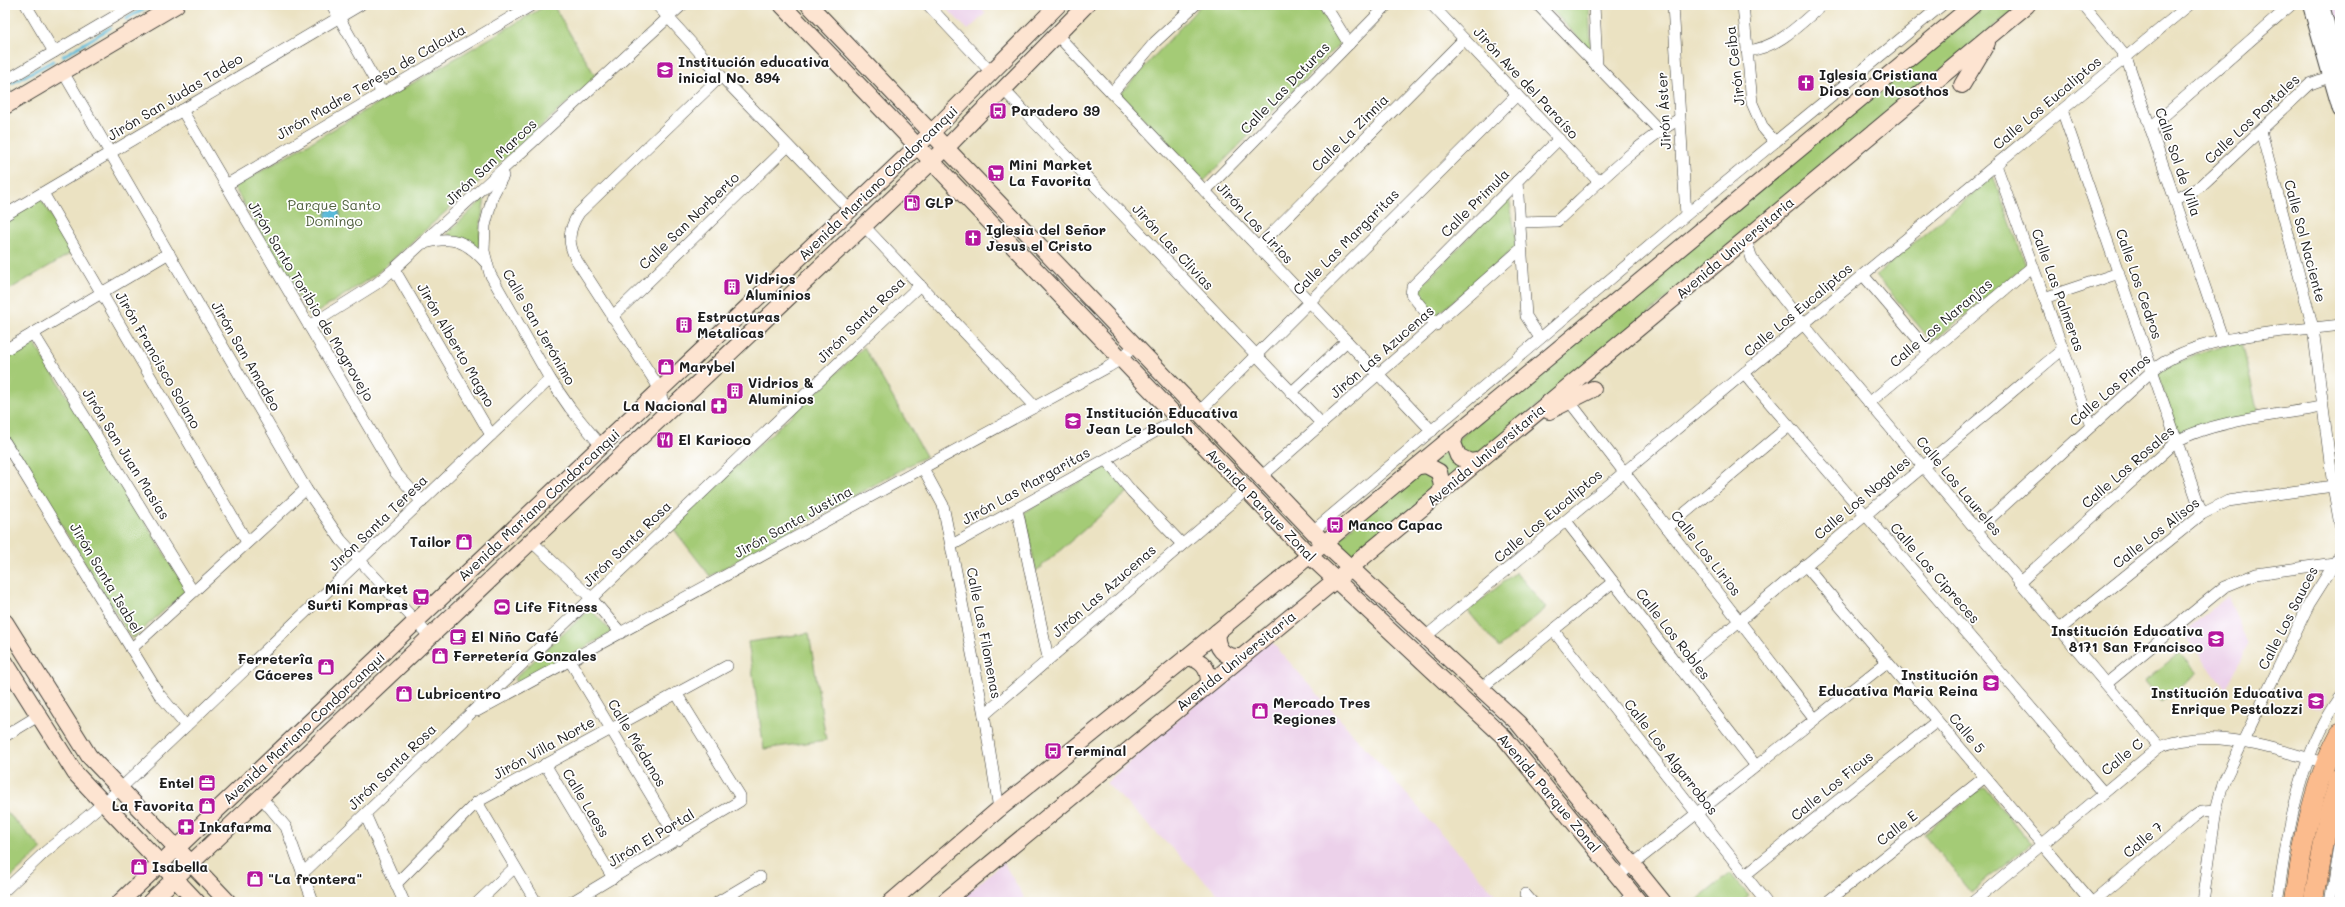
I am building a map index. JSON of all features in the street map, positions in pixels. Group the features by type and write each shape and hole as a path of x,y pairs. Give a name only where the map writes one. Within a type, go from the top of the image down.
{"highway":[{"path":"2294,902 2317,761 2340,733"},
{"path":"2313,902 2327,822 2340,777"}],"main road":[{"path":"7,99 63,72 176,5"},
{"name":"Avenida Parque Zonal","path":"782,5 1310,556 1504,737 1618,876 1632,900"},
{"name":"Avenida Parque Zonal","path":"809,5 930,134 1312,531 1518,723 1663,902"},
{"name":"Avenida Mariano Condorcanqui","path":"120,902 917,147 1058,5"},
{"name":"Avenida Mariano Condorcanqui","path":"150,902 945,149 1086,5"},
{"path":"891,902 999,809 1325,544 1973,5"},
{"name":"Avenida Universitaria","path":"944,902 1209,682 1350,568 2027,5"},
{"path":"1962,85 1992,33"},
{"path":"899,128 912,115"},
{"path":"862,198 876,214"},
{"path":"1524,423 1593,389"},
{"path":"1455,436 1454,450 1458,456 1464,460 1477,461"},
{"path":"1419,466 1433,467 1439,472 1442,486 1440,493"},
{"path":"5,622 84,749 228,902"},
{"path":"1218,632 1216,639 1222,651 1233,657 1240,657"},
{"path":"1187,657 1199,661 1204,665 1209,676 1209,682"},
{"path":"5,662 75,773 197,902"}],"street":[{"path":"26,5 54,52"},
{"path":"5,81 134,5"},
{"path":"332,5 382,93"},
{"name":"Jirón San Judas Tadeo","path":"5,215 360,5"},
{"name":"Jirón Madre Teresa de Calcuta","path":"226,185 532,5"},
{"path":"657,5 668,19 721,76 850,210"},
{"name":"Jirón San Marcos","path":"309,326 376,284 394,269 507,168 682,5"},
{"path":"1112,93 1155,42 1195,5"},
{"path":"1325,5 1348,44"},
{"name":"Calle Las Daturas","path":"1205,191 1387,5"},
{"name":"Jirón Ave del Paraíso","path":"1432,5 1599,182"},
{"path":"1538,5 1660,131"},
{"path":"1594,5 1598,67"},
{"name":"Jirón Áster","path":"1673,5 1686,216"},
{"name":"Jirón Ceiba","path":"1743,5 1752,103 1763,128 1775,142"},
{"path":"1747,51 1767,48 1779,41 1822,5"},
{"path":"1312,531 1686,216 1942,5"},
{"name":"Calle Sol de Villa","path":"2083,5 2126,58 2223,340"},
{"name":"Calle Los Eucaliptos","path":"1425,637 2189,5"},
{"path":"2150,128 2291,5"},
{"path":"2310,5 2337,73"},
{"path":"2322,5 2337,73 2340,110"},
{"path":"934,7 991,72"},
{"name":"Jirón Los Lirios","path":"1057,35 1432,431"},
{"name":"Calle La Zinnia","path":"1258,247 1464,39"},
{"name":"Jirón San Amadeo","path":"63,72 306,489 330,527 430,637"},
{"name":"Calle Los Portales","path":"2175,200 2201,186 2310,84 2337,73"},
{"path":"667,412 656,383 612,317 570,248 569,236 572,224 579,213 721,76"},
{"name":"Jirón Las Clivias","path":"1003,89 1322,424"},
{"name":"Calle Las Margaritas","path":"1198,412 1517,95"},
{"name":"Jirón Santo Toribio de Mogrovejo","path":"182,110 395,472 422,502"},
{"name":"Calle Los Cedros","path":"2062,110 2202,514"},
{"path":"1519,222 1558,221 1599,182 1660,131 1679,119"},
{"name":"Calle Sol Naciente","path":"2261,131 2313,328 2322,407 2340,525"},
{"name":"Calle Primula","path":"1436,325 1411,294 1412,287 1559,139"},
{"name":"Calle San Norberto","path":"612,317 788,146"},
{"name":"Calle Las Palmeras","path":"1996,165 2091,426"},
{"name":"Calle San Jerónimo","path":"507,168 494,195 487,217 484,239 486,263 496,288 550,379 570,408 601,446"},
{"path":"1517,181 1526,316 1540,338"},
{"name":"Jirón Francisco Solano","path":"43,193 247,542"},
{"path":"864,226 1035,407"},
{"path":"423,244 442,238 454,240 468,246 486,263"},
{"name":"Calle Los Laureles","path":"1746,239 1752,259 1803,324 2159,747"},
{"name":"Jirón Las Azucenas","path":"1261,477 1521,249"},
{"path":"5,350 169,252"},
{"name":"Calle Los Naranjas","path":"1869,403 2033,266"},
{"name":"Jirón Alberto Magno","path":"394,269 491,435"},
{"path":"2044,298 2119,273"},
{"path":"1863,275 1929,352"},
{"name":"Jirón Santa Rosa","path":"302,874 920,285"},
{"name":"Calle Los Pinos","path":"1977,530 2152,371 2187,351 2223,340 2340,325"},
{"name":"Jirón San Juan Masías","path":"33,333 193,592"},
{"path":"1291,393 1347,341"},
{"name":"Jirón Santa Justina","path":"463,720 1035,407 1121,359 1134,346"},
{"name":"Calle Los Nogales","path":"1681,670 2063,349"},
{"name":"Calle Los Cipreces","path":"1744,373 2103,792"},
{"name":"Jirón Santa Teresa","path":"5,890 102,803 120,789 550,379"},
{"name":"Calle Los Lirios","path":"1573,406 1816,719"},
{"name":"Calle Los Rosales","path":"2020,582 2177,442 2186,436 2226,424 2322,407"},
{"name":"Jirón Las Margaritas","path":"952,544 1178,419"},
{"path":"1667,528 1789,426"},
{"name":"Jirón Santa Isabel","path":"5,442 159,694 186,726"},
{"path":"1106,460 1132,492 1182,544"},
{"name":"Calle Las Filomenas","path":"923,468 943,505 952,544 984,715 999,809"},
{"name":"Calle Los Alisos","path":"2060,629 2202,514 2228,501 2333,486"},
{"path":"132,649 306,489"},
{"name":"Jirón Las Azucenas","path":"984,715 1048,658 1246,490"},
{"path":"1017,509 1048,658"},
{"name":"Calle Los Robles","path":"1566,521 1756,766"},
{"path":"531,541 591,598 621,633"},
{"path":"2106,684 2224,587 2256,574 2337,559"},
{"name":"Calle Los Sauces","path":"2203,902 2216,810 2223,783 2309,604 2337,559"},
{"name":"Calle 5","path":"1805,565 2092,902"},
{"path":"1480,689 1613,582"},
{"name":"Calle Los Algarrobos","path":"1553,630 1766,902"},
{"name":"Calle Médanos","path":"570,661 678,840"},
{"path":"1618,876 1887,662"},
{"name":"Jirón Villa Norte","path":"396,884 477,802 727,666"},
{"name":"Jirón El Portal","path":"572,902 678,840 740,801 740,796 676,693"},
{"path":"2277,902 2292,813 2317,761 2340,698"},
{"path":"5,736 38,716"},
{"name":"Calle Los Ficus","path":"1745,875 1937,721"},
{"name":"Calle C","path":"1973,902 2103,792 2159,747 2196,738 2217,738 2317,761"},
{"name":"Calle Laess","path":"545,764 613,878"},
{"name":"Calle E","path":"1827,902 1985,777"},
{"path":"262,797 286,827 313,902"},
{"path":"477,802 536,902"},
{"name":"Calle 7","path":"2092,902 2195,816 2202,812 2216,810"},
{"path":"365,814 404,902"},
{"path":"2330,902 2340,839"},
{"path":"478,902 515,867"},
{"path":"718,902 760,877"}],"shaded area":[{"path":"951,5 978,5 986,13 968,30 947,9"},
{"path":"2331,5 2340,5 2340,38"},
{"name":"Institución Educativa 8171 San Francisco","path":"2228,596 2248,645 2226,689 2182,633"},
{"name":"Mercado Tres Regiones","path":"1269,639 1502,902 1226,902 1106,783"},
{"name":"Institución Educativa Enrique Pestalozzi","path":"2309,691 2327,697 2322,710 2304,705"},
{"path":"1003,862 1027,902 958,902"}],"green space":[{"name":"Parque Santo Domingo","path":"547,5 553,5 596,77 375,275 310,317 234,187"},
{"path":"1201,5 1318,5 1341,42 1204,181 1120,94"},
{"path":"1547,5 1589,5 1591,51"},
{"path":"1980,5 2020,5 1351,561 1333,543"},
{"path":"1993,176 2026,265 1932,342 1876,275"},
{"path":"40,197 73,252 5,292 5,217"},
{"path":"485,197 480,229 480,252 470,243 447,234"},
{"path":"1509,197 1517,246 1436,316 1416,291"},
{"path":"31,338 187,590 132,639 5,434 5,353"},
{"path":"2242,342 2258,414 2178,435 2157,374 2198,354 2219,347"},
{"path":"864,347 926,456 710,576 672,527"},
{"path":"1107,467 1128,492 1036,571 1024,512"},
{"path":"1516,572 1546,608 1499,648 1468,611"},
{"path":"590,609 612,632 519,685 514,679"},
{"path":"809,633 826,740 764,749 748,642"},
{"path":"2179,653 2197,673 2162,702 2145,681"},
{"path":"1984,786 2031,844 1971,892 1924,834"},
{"path":"5,810 42,849 5,883"},
{"path":"1730,873 1749,896 1742,902 1695,902"}],"water":[{"path":"330,208 336,208 340,212 340,218 336,222 330,222 326,218 326,212"}],"waterway":[{"path":"126,19 151,5"},
{"path":"63,56 110,28"},
{"path":"12,83 53,61"}],"place":[{"name":"Institución educativa inicial No. 894","path":"665,70"},
{"name":"Iglesia Cristiana Dios con Nosothos","path":"1806,83"},
{"name":"Paradero 39","path":"998,111"},
{"name":"Mini Market La Favorita","path":"996,173"},
{"name":"GLP","path":"912,203"},
{"name":"Iglesia del Señor Jesus el Cristo","path":"973,238"},
{"name":"Vidrios Aluminios","path":"732,287"},
{"name":"Estructuras Metalicas","path":"684,325"},
{"name":"Marybel","path":"666,367"},
{"name":"Vidrios & Aluminios","path":"735,391"},
{"name":"La Nacional","path":"719,406"},
{"name":"Institución Educativa Jean Le Boulch","path":"1073,421"},
{"name":"El Karioco","path":"665,440"},
{"name":"Manco Capac","path":"1335,525"},
{"name":"Tailor","path":"464,542"},
{"name":"Mini Market Surti Kompras","path":"421,597"},
{"name":"Life Fitness","path":"502,607"},
{"name":"El Niño Café","path":"458,637"},
{"name":"Institución Educativa 8171 San Francisco","path":"2216,639"},
{"name":"Ferretería Gonzales","path":"440,656"},
{"name":"Ferreterîa Cáceres","path":"326,667"},
{"name":"Institución Educativa Maria Reina","path":"1991,683"},
{"name":"Lubricentro","path":"404,694"},
{"name":"Institución Educativa Enrique Pestalozzi","path":"2316,701"},
{"name":"Mercado Tres Regiones","path":"1260,711"},
{"name":"Terminal","path":"1053,751"},
{"name":"Entel","path":"207,783"},
{"name":"La Favorita","path":"207,806"},
{"name":"Inkafarma","path":"186,827"},
{"name":"Isabella","path":"139,867"},
{"name":"\"La frontera\"","path":"255,879"}]}
